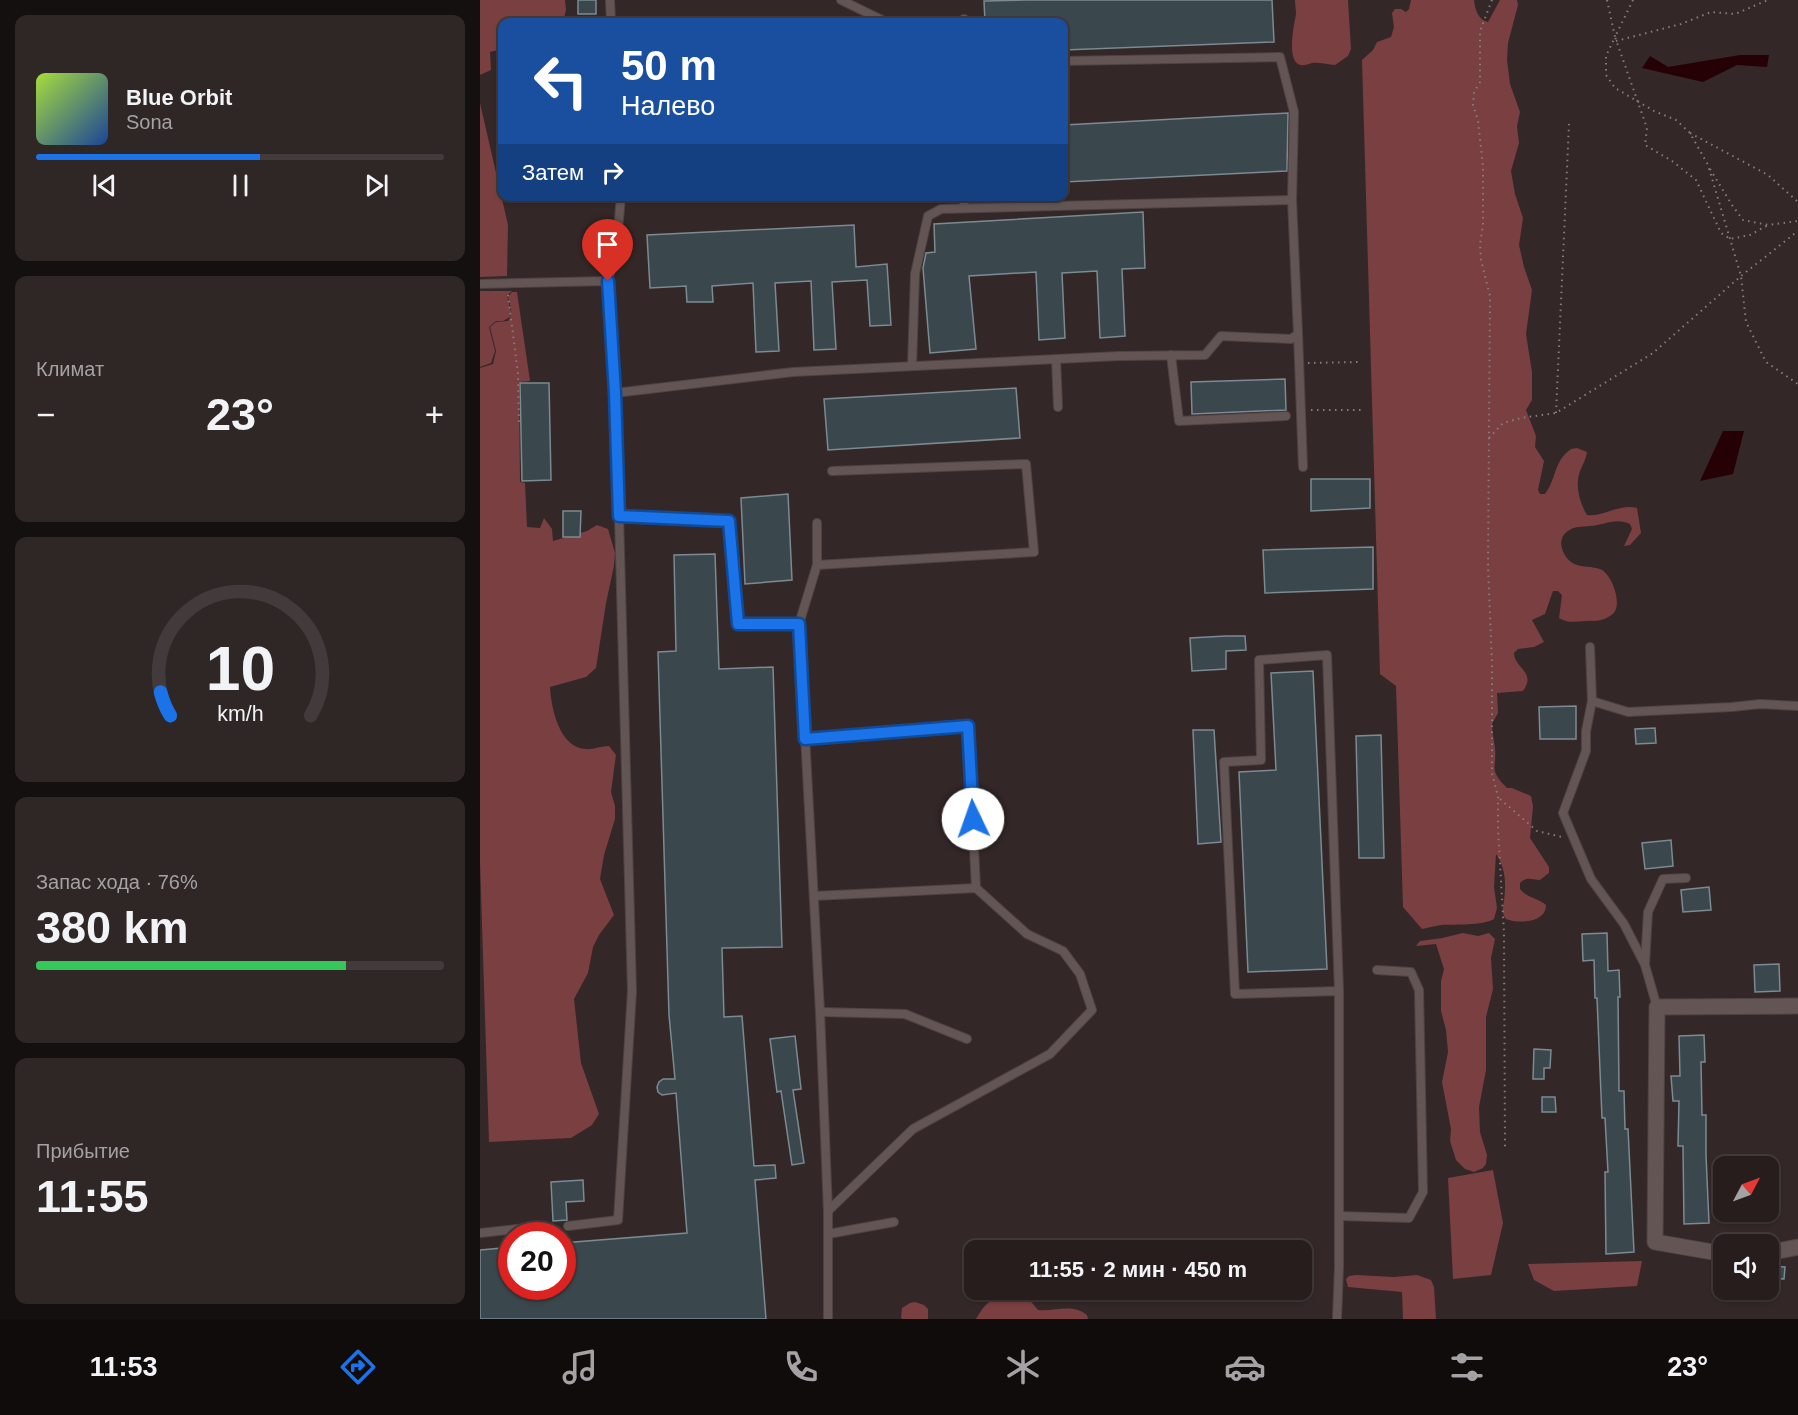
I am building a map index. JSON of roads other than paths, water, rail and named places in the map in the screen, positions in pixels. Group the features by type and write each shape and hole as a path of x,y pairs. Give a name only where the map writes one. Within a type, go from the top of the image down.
{"street":[{"path":"1713,1252 1655,1242 1657,1007 1798,1006"},
{"path":"1779,1250 1798,1247"}],"lane":[{"path":"610,0 611,18"},
{"path":"841,0 878,18"},
{"path":"1068,61 1280,57 1294,112 1292,200 1303,467"},
{"path":"912,366 915,274 928,216 941,209 1292,200"},
{"path":"576,1225 618,1220 632,992 615,393 608,281 617,242 621,201"},
{"path":"964,201 964,208"},
{"path":"480,284 608,281"},
{"path":"615,393 793,372 1056,359 1205,355 1221,336 1291,339 1298,334"},
{"path":"1171,355 1179,422 1286,416"},
{"path":"1056,359 1058,407"},
{"path":"817,565 1034,552 1026,464 832,471"},
{"path":"619,516 729,521 738,624 799,624"},
{"path":"817,523 817,565 799,624 820,1012 828,1211 828,1319"},
{"path":"1590,647 1592,701 1586,731 1586,751 1563,813 1590,879 1624,924 1645,965 1657,1007"},
{"path":"1337,1319 1339,991 1327,655 1258,660 1261,760 1224,762 1235,994 1339,991"},
{"path":"1592,701 1629,712 1760,704 1798,706"},
{"path":"805,739 968,726 976,888"},
{"path":"1645,965 1648,912 1663,879 1686,878"},
{"path":"814,896 976,888 1027,934 1063,951 1080,974 1092,1010 1050,1054 913,1129 828,1211"},
{"path":"1339,1216 1409,1218 1423,1192 1419,990 1411,972 1377,970"},
{"path":"820,1012 905,1014 968,1039"},
{"path":"828,1234 894,1222"},
{"path":"480,1233 498,1231"}]}
